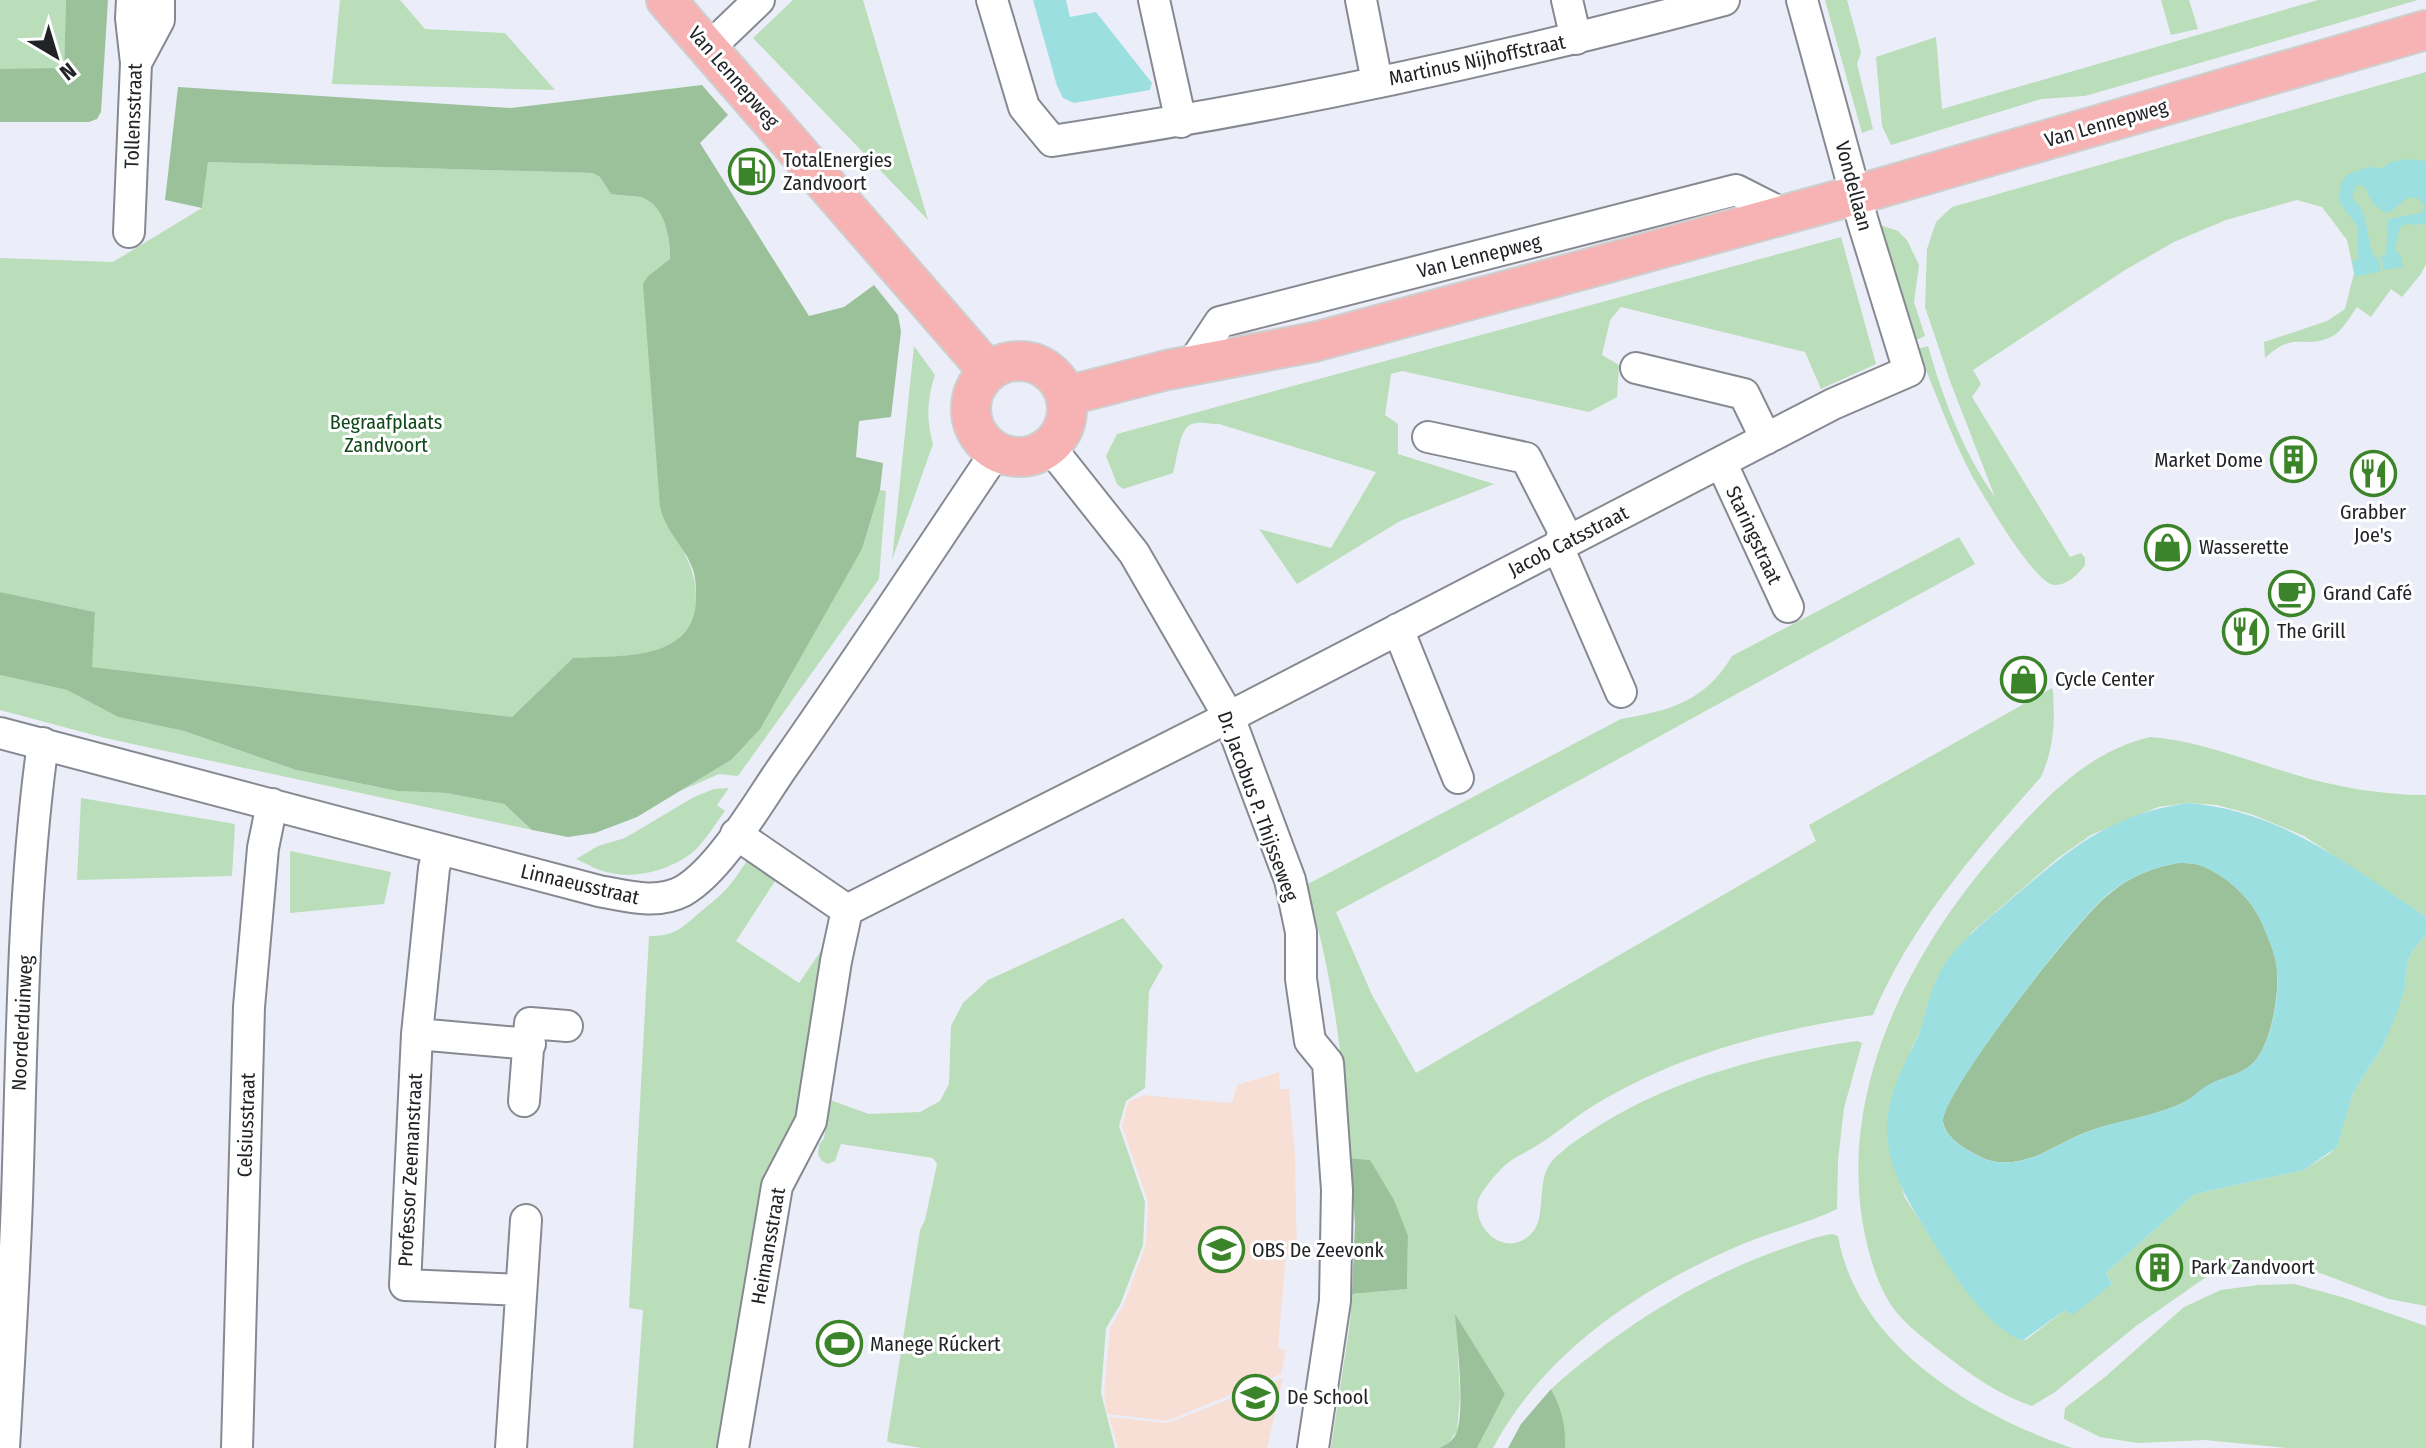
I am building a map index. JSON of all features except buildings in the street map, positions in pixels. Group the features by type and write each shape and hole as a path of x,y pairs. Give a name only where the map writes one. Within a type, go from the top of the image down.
{"main road":[{"name":"Van Lennepweg","path":"666,0 989,372"},
{"name":"Van Lennepweg","path":"1066,396 1191,366 1314,342 1785,215 2426,30"},
{"path":"1010,362 1031,363 1051,373 1066,396 1068,412 1064,428 1050,447 1023,458 996,452 980,438 972,419 975,392 989,372 1010,362"}],"street":[{"name":"Tollensstraat","path":"129,232 136,63 132,0"},
{"path":"136,63 159,20 159,0"},
{"path":"709,48 759,0"},
{"name":"Martinus Nijhoffstraat","path":"992,0 1024,107 1052,141 1181,122 1377,82 1576,39 1724,0"},
{"path":"1154,0 1181,122"},
{"name":"Martinus Nijhoffstraat","path":"1361,0 1377,82"},
{"name":"Martinus Nijhoffstraat","path":"1567,0 1576,39"},
{"name":"Vondellaan","path":"1802,0 1909,371"},
{"path":"1636,368 1744,394 1766,439"},
{"name":"Jacob Catsstraat","path":"1229,717 1833,404 1909,371"},
{"path":"1428,437 1526,458 1564,532 1558,547 1621,692"},
{"name":"Dr. Jacobus P. Thijsseweg","path":"1050,447 1134,553 1229,717 1290,880 1301,932 1301,979 1310,1041 1328,1063 1337,1190 1335,1301 1313,1448"},
{"name":"Linnaeusstraat","path":"0,733 599,891 651,900 681,892 707,872 736,834 893,608 996,452"},
{"name":"Staringstraat","path":"1721,462 1788,607"},
{"path":"1398,629 1458,778"},
{"path":"736,834 847,910 1229,717"},
{"name":"Noorderduinweg","path":"4,1448 25,962 35,795 43,743"},
{"name":"Celsiusstraat","path":"237,1448 249,1007 263,848 272,804"},
{"name":"Professor Zeemanstraat","path":"439,849 434,868 417,1034 405,1285 521,1290"},
{"name":"Heimansstraat","path":"733,1448 777,1186 811,1121 847,910"},
{"path":"524,1101 530,1023 567,1026"},
{"path":"417,1034 530,1044"},
{"path":"511,1448 526,1220"}],"shaded area":[{"name":"OBS De Zeevonk","path":"1279,1072 1280,1089 1289,1089 1295,1153 1297,1257 1286,1256 1278,1348 1286,1350 1281,1374 1167,1421 1107,1414 1104,1393 1110,1328 1123,1306 1146,1244 1148,1202 1122,1126 1128,1102 1143,1095 1232,1103 1237,1085"},
{"name":"De School","path":"1283,1378 1267,1448 1118,1448 1109,1417 1168,1423"}],"green space":[{"path":"0,0 66,0 64,69 0,69"},
{"path":"66,0 108,0 101,112 97,119 89,122 0,122 0,69 64,68"},
{"path":"340,0 400,0 425,29 505,33 555,90 332,84"},
{"path":"793,0 863,0 928,220 753,38"},
{"path":"1825,0 1847,0 1861,52 1857,64 1873,129 1862,133"},
{"path":"2161,0 2189,0 2198,29 2171,35"},
{"path":"2318,0 2418,0 2085,96 2041,99 1891,145 1882,126 1876,57 1936,37 1942,109"},
{"path":"2426,72 2426,264 2402,297 2391,289 2371,317 2357,307 2335,335 2313,342 2291,342 2265,358 2264,342 2327,321 2345,309 2354,273 2347,240 2322,207 2297,200 2226,220 2174,242 2125,270 1973,370 1981,384 1972,397 2070,557 2081,553 2085,558 2085,565 2068,581 2055,585 2046,581 2010,537 1971,474 1917,349 1928,346 1955,424 1973,462 1995,497 1925,307 1927,249 1936,222 1952,207"},
{"path":"702,85 728,115 700,143 809,316 844,307 874,285 898,315 901,331 891,417 859,421 856,457 883,463 880,490 862,549 760,729 731,760 637,817 595,833 568,837 532,830 504,804 447,793 397,791 296,770 184,731 118,717 67,690 0,675 0,592 95,612 92,667 512,717 573,658 651,651 669,645 683,634 693,619 696,582 688,559 660,507 643,284 648,276 670,259 670,251 665,224 651,202 639,197 611,194 600,177 592,173 208,162 202,208 165,200 178,87 511,108"},
{"name":"Begraafplaats Zandvoort","path":"208,162 592,173 600,177 612,194 643,198 657,208 668,233 670,259 648,276 685,555 696,590 692,622 682,636 668,646 650,652 573,658 512,717 91,667 95,612 0,592 0,258 113,262 202,208"},
{"path":"1877,224 1898,231 1907,240 1919,265 1914,302 1925,336 1914,341"},
{"path":"1841,237 1876,364 1821,389 1805,352 1621,307 1610,320 1602,355 1619,365 1617,397 1589,412 1402,371 1391,374 1385,415 1398,424 1398,454 1494,484 1400,521 1297,584 1259,529 1331,548 1376,472 1219,424 1206,423 1192,424 1184,432 1173,473 1123,489 1117,484 1106,456 1117,434"},
{"path":"914,346 935,375 928,409 933,444 892,560"},
{"path":"880,490 886,491 879,579 738,776 719,774 680,791 731,760 862,549"},
{"path":"1959,537 1975,564 1336,912 1372,995 1416,1073 1816,841 1809,825 2052,688 2053,691 2053,735 2041,777 1947,889 1906,950 1873,1015 1762,1037 1655,1073 1588,1109 1507,1163 1482,1192 1477,1210 1483,1227 1496,1239 1503,1243 1521,1241 1531,1235 1537,1226 1543,1182 1552,1161 1600,1125 1661,1093 1724,1070 1790,1053 1857,1041 1862,1043 1844,1108 1837,1209 1745,1243 1635,1300 1569,1351 1540,1381 1493,1448 1477,1448 1505,1394 1456,1316 1460,1397 1457,1431 1447,1445 1439,1448 1331,1448 1352,1294 1407,1289 1408,1236 1370,1160 1350,1158 1336,1020 1306,885 1621,719 1655,712 1685,701 1710,684 1732,656"},
{"path":"0,675 67,690 118,717 184,731 296,770 397,791 447,793 504,804 532,830 105,738 0,710"},
{"path":"2150,737 2205,747 2342,786 2393,794 2426,795 2426,917 2304,836 2251,814 2217,805 2188,803 2158,807 2091,835 2058,858 1972,932 1937,978 1923,1025 1911,1050 1890,1150 1905,1198 1963,1286 2002,1328 2022,1341 2027,1339 2065,1310 2112,1284 2106,1273 2195,1194 2304,1170 2337,1146 2353,1093 2383,1046 2405,988 2407,962 2426,934 2426,1306 2389,1299 2320,1273 2277,1266 2244,1266 2209,1275 2136,1326 2055,1392 2032,1406 1997,1390 1964,1369 1902,1319 1891,1305 1873,1266 1863,1225 1858,1173 1862,1121 1873,1070 1890,1021 1912,974 1969,886 2018,828 2068,780 2106,754"},
{"path":"729,788 717,805 725,811 698,847 676,863 655,871 621,875 602,871 576,859 598,846 625,838 694,797 714,789"},
{"path":"81,798 235,824 232,876 77,880"},
{"path":"290,851 391,872 384,904 290,913"},
{"path":"750,856 779,875 736,941 799,983 829,939 801,1118 772,1162 720,1448 633,1448 643,1310 629,1308 649,936 674,932 685,925 724,891"},
{"path":"2178,863 2202,866 2231,883 2260,918 2269,941 2277,974 2276,1000 2266,1041 2255,1061 2176,1106 2084,1133 2025,1160 1985,1159 1956,1142 1943,1122 1948,1106 1986,1044 2042,969 2108,895 2141,874"},
{"path":"1123,918 1163,966 1149,991 1145,1088 1126,1101 1119,1126 1145,1202 1143,1245 1120,1305 1106,1328 1101,1393 1115,1448 922,1448 891,1443 887,1441 920,1230 937,1164 933,1158 841,1144 835,1161 828,1164 822,1161 818,1155 819,1145 824,1138 830,1100 869,1114 920,1112 940,1101 949,1084 951,1026 963,1003 988,980"},
{"path":"1350,1158 1370,1160 1394,1200 1408,1236 1407,1289 1352,1294 1355,1224"},
{"path":"1832,1234 1838,1236 1850,1275 1869,1311 1895,1343 1926,1371 1997,1416 2072,1448 1565,1448 1562,1417 1551,1389 1576,1367 1630,1327 1717,1276 1805,1241"},
{"path":"2294,1284 2426,1326 2426,1448 2287,1448 2205,1440 2137,1443 2100,1437 2064,1419 2065,1408 2184,1307 2221,1290"},
{"path":"1455,1314 1505,1394 1477,1448 1439,1448 1454,1437 1459,1420 1460,1374"},
{"path":"1551,1389 1562,1417 1565,1448 1508,1448 1521,1424"}],"water":[{"path":"1033,0 1066,0 1070,17 1096,12 1152,83 1150,90 1074,103 1063,98"},
{"path":"2406,159 2426,161 2426,223 2400,227 2395,249 2400,253 2403,267 2383,270 2388,219 2421,213 2425,206 2417,198 2408,197 2385,213 2374,205 2364,186 2356,185 2352,199 2362,210 2372,251 2378,258 2381,271 2355,277 2352,261 2358,260 2357,226 2339,202 2341,183 2347,175 2368,167 2383,168 2391,162"},
{"path":"2188,803 2221,808 2283,828 2341,859 2426,917 2426,934 2407,962 2405,988 2397,1013 2383,1046 2353,1093 2337,1147 2304,1170 2195,1194 2106,1273 2112,1284 2073,1315 2065,1310 2022,1341 1998,1325 1963,1287 1911,1205 1897,1176 1888,1144 1890,1103 1921,1029 1937,978 1958,948 1983,923 2086,840 2132,817","holes":["2181,863 2212,870 2239,891 2260,918 2271,945 2277,974 2276,1000 2267,1040 2255,1061 2176,1106 2084,1133 2025,1160 1985,1159 1957,1142 1943,1123 1948,1106 1986,1045 2042,969 2107,895 2132,878"]}],"place":[{"name":"TotalEnergies Zandvoort","path":"752,171"},
{"name":"Market Dome","path":"2294,460"},
{"name":"Grabber Joe's","path":"2373,473"},
{"name":"Wasserette","path":"2168,547"},
{"name":"Grand Café","path":"2292,593"},
{"name":"The Grill","path":"2246,631"},
{"name":"Cycle Center","path":"2024,679"},
{"name":"OBS De Zeevonk","path":"1221,1250"},
{"name":"Park Zandvoort","path":"2160,1267"},
{"name":"Manege Rúckert","path":"839,1344"},
{"name":"De School","path":"1256,1397"}]}
